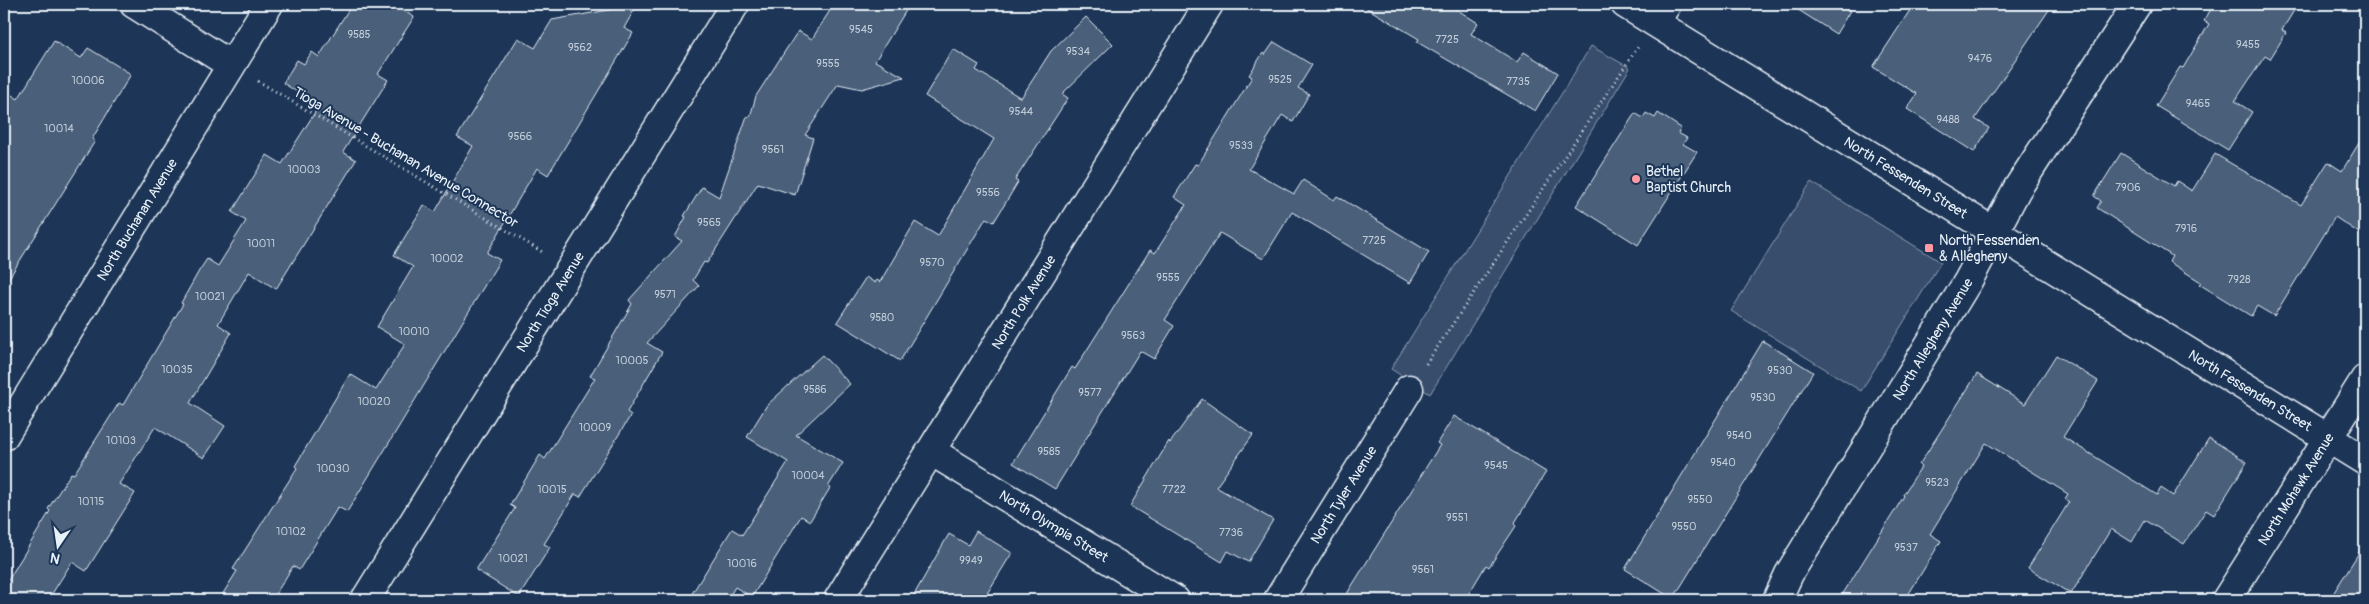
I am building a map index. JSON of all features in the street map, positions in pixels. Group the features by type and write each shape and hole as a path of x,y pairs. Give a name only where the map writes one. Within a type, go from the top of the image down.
{"street":[{"path":"134,4 231,65"},
{"name":"North Buchanan Avenue","path":"4,436 269,4"},
{"name":"North Tioga Avenue","path":"365,600 735,4"},
{"name":"North Polk Avenue","path":"838,600 1209,4"},
{"name":"North Fessenden Street","path":"1625,4 1661,13 1994,232 2365,461"},
{"name":"North Allegheny Avenue","path":"1777,600 1789,574 1968,281 2017,189 2137,4"},
{"name":"North Mohawk Avenue","path":"2226,600 2365,379"},
{"name":"North Tyler Avenue","path":"1278,600 1409,389"},
{"name":"North Olympia Street","path":"931,451 1175,600"}],"path":[{"path":"1409,389 1661,13"},
{"name":"Tioga Avenue - Buchanan Avenue Connector","path":"231,65 570,269"}],"shaded area":[{"path":"1591,46 1630,68 1430,394 1391,369"},
{"path":"1811,182 1941,262 1861,391 1731,311"}],"building":[{"path":"352,4 392,4 414,17 378,74 388,80 343,152 356,160 276,289 249,272 218,324 231,333 190,403 225,426 204,458 155,427 119,484 135,493 86,571 72,562 48,600 4,600 4,587 50,511 48,509 71,473 74,474 119,403 123,405 183,304 181,303 199,271 207,259 218,266 246,221 232,212 267,155 282,164 319,106 283,83 297,60 304,64 312,52 319,57"},
{"path":"834,4 910,4 875,61 904,77 862,89 838,84 805,135 813,138 795,195 758,183 707,263 704,262 693,280 699,286 647,343 662,352 627,412 631,415 580,497 575,494 544,544 550,547 519,597 476,570 515,508 510,505 540,455 545,459 595,378 590,376 632,304 629,300 682,241 675,237 686,217 684,216 702,187 719,197 747,116 750,117 756,96 798,31 812,39"},
{"path":"1360,4 1448,4 1478,23 1471,34 1517,62 1524,52 1558,73 1535,111 1417,42 1419,39"},
{"path":"1789,4 1854,4 1836,34"},
{"path":"1914,4 2053,4 1975,119 1989,128 1974,152 1907,109 1917,94 1873,67"},
{"path":"2214,4 2298,4 2282,30 2286,33 2270,59 2265,56 2235,101 2252,112 2228,150 2156,106 2180,67 2183,68 2209,24 2204,21"},
{"path":"637,5 624,28 633,33 548,175 537,168 487,253 500,260 347,512 338,507 299,570 293,566 272,600 219,600 237,571 233,569 297,468 295,466 350,374 376,390 405,344 377,327 413,267 394,255 424,205 435,212 473,146 457,137 518,38 535,48 552,20"},
{"path":"1086,17 1113,44 1062,94 1068,98 1015,180 1018,182 994,222 986,218 900,361 837,322 866,277 875,283 877,280 880,282 915,222 938,236 994,139 925,96 953,49 979,65 976,70 1021,98 1051,51"},
{"path":"54,41 81,58 88,48 131,74 92,139 95,141 4,286 4,90 18,99"},
{"path":"1274,42 1312,65 1298,88 1309,94 1293,122 1282,115 1249,169 1294,194 1303,180 1334,200 1337,196 1429,252 1410,283 1292,212 1263,259 1220,233 1165,320 1174,326 1154,359 1140,351 1055,489 1013,463 1072,367 1075,369 1150,250 1155,253 1186,205 1174,197 1195,164 1198,165 1252,77 1249,75 1263,53 1265,55"},
{"name":"Bethel Baptist Church","path":"1635,113 1643,118 1646,113 1655,118 1658,113 1681,128 1678,133 1687,138 1683,144 1697,152 1638,245 1576,206"},
{"path":"2365,133 2365,237 2335,217 2274,316 2257,306 2251,316 2199,284 2201,282 2169,262 2172,256 2097,208 2101,201 2094,196 2121,153 2174,186 2177,181 2192,191 2215,154 2301,205 2328,162 2342,171"},
{"path":"1763,341 1813,372 1673,599 1625,569"},
{"path":"822,355 850,384 796,435 843,463 828,487 830,488 810,521 801,516 752,597 735,587 727,600 688,600 732,529 742,535 788,462 747,437 767,405"},
{"path":"2056,355 2098,381 2063,437 2157,495 2161,488 2173,496 2209,438 2247,462 2214,515 2206,510 2184,544 2145,520 2132,542 2111,529 2071,594 2028,568 2069,502 2065,499 2068,494 1986,443 1930,534 1941,541 1905,600 1839,600 1904,496 1921,467 1919,465 1977,374 2025,404"},
{"path":"1202,399 1253,435 1216,487 1273,520 1248,562 1228,551 1222,562 1130,506 1169,441 1170,443"},
{"path":"1454,416 1546,472 1514,524 1516,526 1489,567 1486,565 1465,600 1343,600 1440,445 1437,443"},
{"path":"976,531 1012,553 983,600 911,600 949,534 968,545"},
{"path":"2365,543 2365,600 2329,600"}],"place":[{"name":"Bethel Baptist Church","path":"1636,179"},
{"name":"North Fessenden & Allegheny","path":"1929,248"}]}
